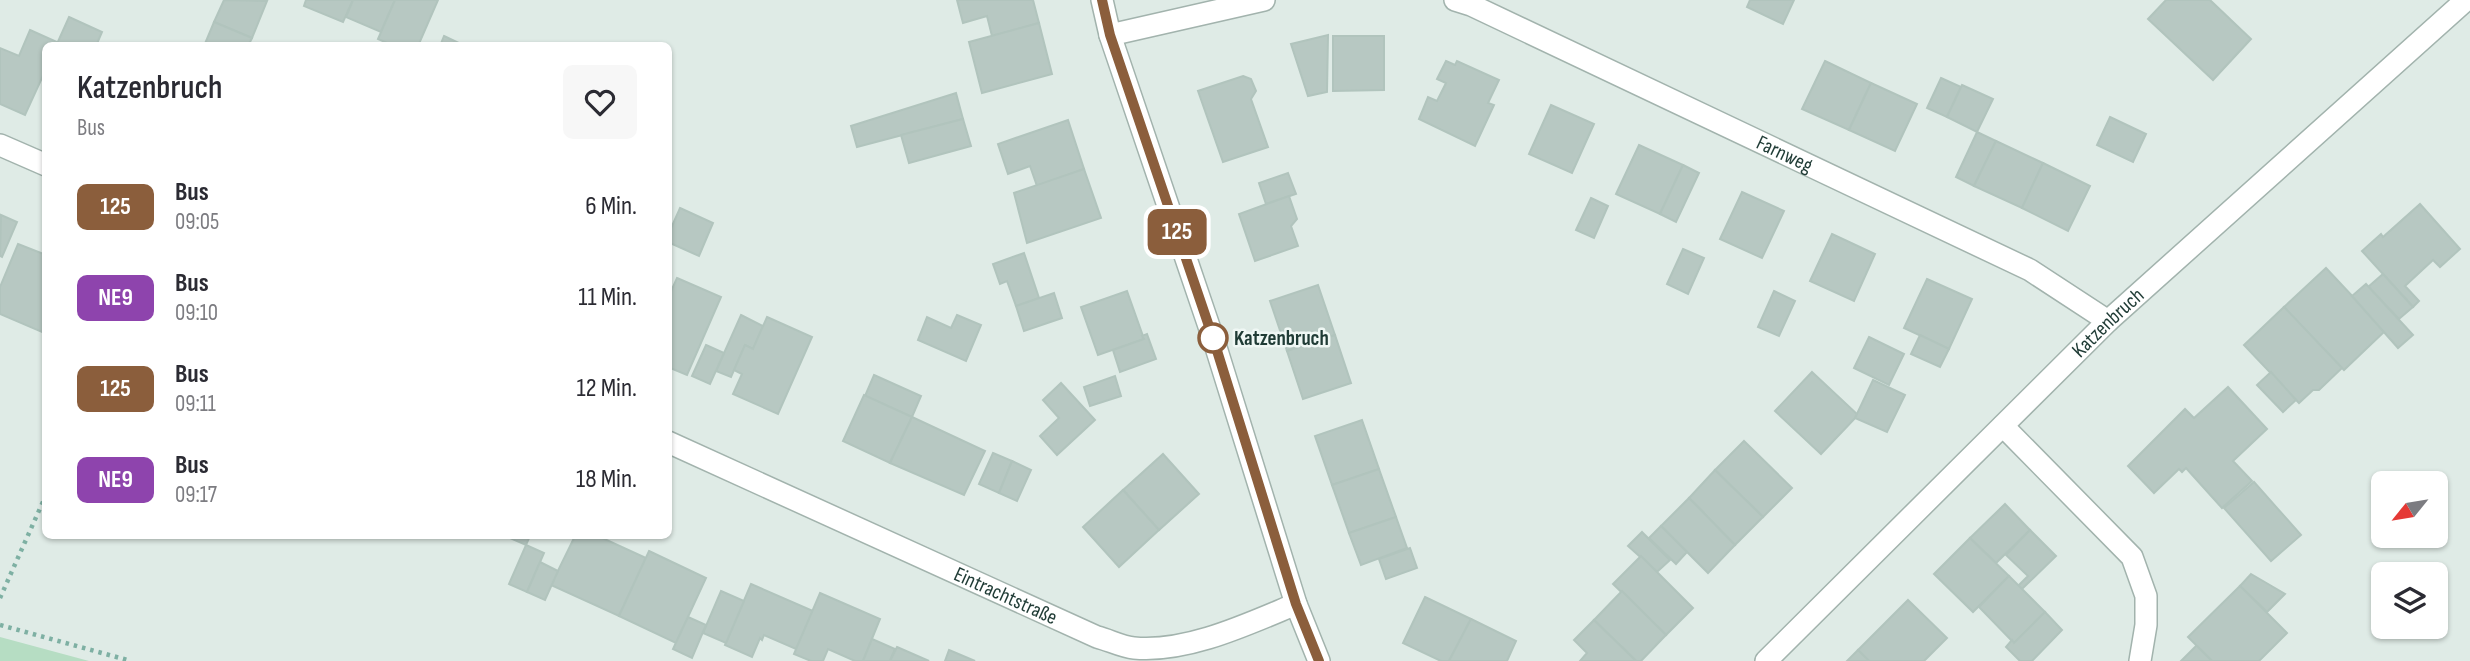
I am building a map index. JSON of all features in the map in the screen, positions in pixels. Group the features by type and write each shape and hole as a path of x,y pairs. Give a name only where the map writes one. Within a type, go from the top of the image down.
{"street":[{"path":"1102,0 1110,35 1214,341 1296,604 1319,661"},
{"path":"1110,35 1264,0"},
{"name":"Farnweg","path":"1455,0 1471,5 2030,270 2108,321"},
{"name":"Katzenbruch","path":"1766,661 2108,321 2466,0"},
{"path":"0,145 42,164"},
{"path":"2003,426 2132,557 2146,596 2146,625 2140,661"},
{"name":"Eintrachtstraße","path":"672,444 1097,637 1132,648 1163,648 1226,633 1296,604"}],"path":[{"path":"0,598 42,504"},
{"path":"0,625 131,661"}],"green space":[{"path":"0,637 89,661 0,661"}],"building":[{"path":"224,0 267,1 252,38 214,22"},
{"path":"306,0 353,0 343,22 304,6"},
{"path":"353,0 395,0 381,32 346,17"},
{"path":"395,0 438,0 420,42 385,42 378,39"},
{"path":"957,0 1033,0 1039,23 992,36 987,16 963,23"},
{"path":"1750,0 1794,0 1783,24 1747,7"},
{"path":"2166,0 2210,0 2251,39 2213,80 2148,19"},
{"path":"69,17 102,32 98,42 58,42"},
{"path":"214,22 252,38 250,42 206,42"},
{"path":"1039,23 1052,74 982,93 969,42"},
{"path":"30,30 57,42 42,42 42,78 25,115 0,104 0,48 19,56"},
{"path":"1328,35 1327,92 1308,96 1291,44"},
{"path":"444,36 457,42 442,42"},
{"path":"1333,36 1384,36 1384,90 1333,91"},
{"path":"1446,61 1455,65 1457,61 1499,80 1488,103 1494,105 1475,146 1419,119 1428,97 1437,101 1446,83 1437,79"},
{"path":"1825,61 1871,83 1849,130 1802,109"},
{"path":"1243,76 1251,79 1256,91 1251,99 1268,147 1223,162 1198,91"},
{"path":"1941,78 1961,87 1947,117 1927,108"},
{"path":"1871,83 1917,104 1895,151 1849,130"},
{"path":"1962,85 1993,99 1977,132 1947,117"},
{"path":"956,93 963,119 857,147 851,126"},
{"path":"1551,105 1594,124 1572,173 1529,154"},
{"path":"2110,117 2146,134 2133,162 2097,145"},
{"path":"963,119 971,146 909,163 901,135"},
{"path":"1068,120 1084,169 1037,186 1030,166 1008,174 998,144"},
{"path":"1977,132 1996,141 1974,186 1956,177"},
{"path":"1996,141 2043,163 2022,208 1974,186"},
{"path":"1639,145 1683,165 1660,214 1616,194"},
{"path":"2043,163 2090,186 2068,231 2022,208"},
{"path":"1683,165 1699,173 1676,222 1660,214"},
{"path":"1084,169 1101,218 1027,243 1014,193"},
{"path":"1288,173 1296,194 1266,204 1259,183"},
{"path":"1742,192 1784,211 1762,258 1720,239"},
{"path":"1289,196 1297,219 1291,226 1298,246 1255,261 1239,214"},
{"path":"1591,198 1608,206 1594,238 1576,230"},
{"path":"2420,204 2460,249 2440,267 2433,260 2405,286 2419,301 2413,307 2362,251 2381,234 2383,237"},
{"path":"680,208 713,223 699,256 672,244 672,226"},
{"path":"1,215 17,222 2,257 0,256"},
{"path":"1832,234 1875,254 1854,301 1810,281"},
{"path":"18,244 42,253 42,332 0,314 0,287"},
{"path":"1683,249 1704,258 1688,294 1667,284"},
{"path":"1024,253 1039,298 1016,306 1007,281 1000,284 993,264"},
{"path":"2326,268 2385,331 2344,370 2284,307"},
{"path":"2383,274 2413,307 2399,319 2368,287"},
{"path":"677,278 721,297 687,375 672,369 672,289"},
{"path":"1927,279 1972,299 1949,349 1904,328"},
{"path":"2366,284 2413,335 2398,348 2352,296"},
{"path":"1318,285 1335,335 1287,351 1270,301"},
{"path":"1127,291 1144,339 1098,355 1081,307"},
{"path":"1774,291 1795,301 1779,336 1758,327"},
{"path":"1054,293 1062,318 1024,331 1016,306"},
{"path":"2284,307 2342,368 2319,390 2313,390 2299,403 2244,345"},
{"path":"741,315 763,326 753,349 745,345 731,377 716,371"},
{"path":"957,315 981,325 966,361 918,340 927,317 951,328"},
{"path":"767,317 812,337 778,414 733,394 742,374 734,370 745,345 753,349"},
{"path":"1147,334 1156,359 1120,372 1113,350 1144,339 1142,336"},
{"path":"1335,335 1351,383 1303,399 1287,351"},
{"path":"1920,335 1949,349 1940,367 1911,354"},
{"path":"1869,337 1904,354 1889,385 1854,368"},
{"path":"706,345 724,353 710,384 692,376"},
{"path":"1812,372 1858,415 1821,454 1775,411"},
{"path":"2271,372 2296,400 2283,412 2257,385"},
{"path":"874,375 921,396 912,417 865,396"},
{"path":"1115,376 1121,396 1090,406 1084,387"},
{"path":"1873,380 1905,395 1887,432 1855,418"},
{"path":"1061,383 1095,420 1057,455 1040,436 1059,418 1043,400"},
{"path":"2228,387 2267,429 2233,461 2252,481 2222,508 2186,468 2182,472 2179,469 2154,493 2128,466 2185,409 2194,418"},
{"path":"864,395 912,417 890,463 843,441"},
{"path":"912,417 985,451 964,495 890,463"},
{"path":"1362,420 1379,469 1332,485 1315,436"},
{"path":"1744,441 1792,488 1763,517 1715,470"},
{"path":"993,453 1012,461 999,493 979,484"},
{"path":"1163,454 1199,494 1159,530 1123,490"},
{"path":"1012,461 1031,470 1017,501 999,493"},
{"path":"1379,469 1396,517 1349,533 1332,485"},
{"path":"1715,470 1763,517 1735,545 1689,498"},
{"path":"2254,482 2301,535 2271,561 2224,508"},
{"path":"1123,490 1159,530 1119,567 1083,527"},
{"path":"1689,498 1735,545 1708,573 1661,526"},
{"path":"2005,504 2030,530 1996,563 1970,538"},
{"path":"1396,517 1407,548 1361,565 1349,533"},
{"path":"1661,526 1687,552 1676,564 1649,538"},
{"path":"2030,530 2056,556 2022,589 2018,586 2028,576 2006,555"},
{"path":"1642,532 1670,560 1657,572 1628,546"},
{"path":"1970,538 2009,576 1973,612 1934,574"},
{"path":"512,539 529,539 526,545"},
{"path":"574,539 605,539 646,558 619,616 551,585"},
{"path":"526,545 544,553 527,592 509,584"},
{"path":"1410,548 1417,568 1386,579 1379,559"},
{"path":"649,551 706,578 676,643 619,616"},
{"path":"1641,556 1693,608 1666,635 1613,584"},
{"path":"540,562 558,571 545,600 527,592"},
{"path":"2251,574 2285,594 2267,612 2240,586"},
{"path":"2009,576 2045,612 2014,643 1979,607"},
{"path":"751,584 813,611 796,649 764,635 752,657 725,645"},
{"path":"2240,586 2287,633 2259,661 2212,661 2188,637"},
{"path":"721,591 744,601 726,643 703,633"},
{"path":"1622,591 1666,635 1641,661 1636,661 1594,620"},
{"path":"820,593 880,619 863,661 855,661 828,649 823,661 811,661 794,654"},
{"path":"1425,597 1471,619 1449,661 1441,661 1403,643"},
{"path":"1908,600 1947,638 1924,661 1869,661 1858,650"},
{"path":"2045,612 2062,630 2032,661 2020,661 2006,647 2012,640 2014,643"},
{"path":"688,617 706,625 692,658 673,649"},
{"path":"1471,619 1516,641 1507,661 1449,661"},
{"path":"1594,620 1636,661 1580,661 1587,653 1574,640"},
{"path":"872,639 895,649 890,661 863,661"},
{"path":"2197,646 2212,661 2181,661"},
{"path":"897,647 929,661 890,661"},
{"path":"949,650 975,661 945,661"},
{"path":"1858,650 1869,661 1847,661"}],"bus line":[{"name":"125","path":"1102,0 1110,35 1214,341 1296,604 1319,661"}],"place":[{"name":"Katzenbruch","path":"1213,338"}]}
